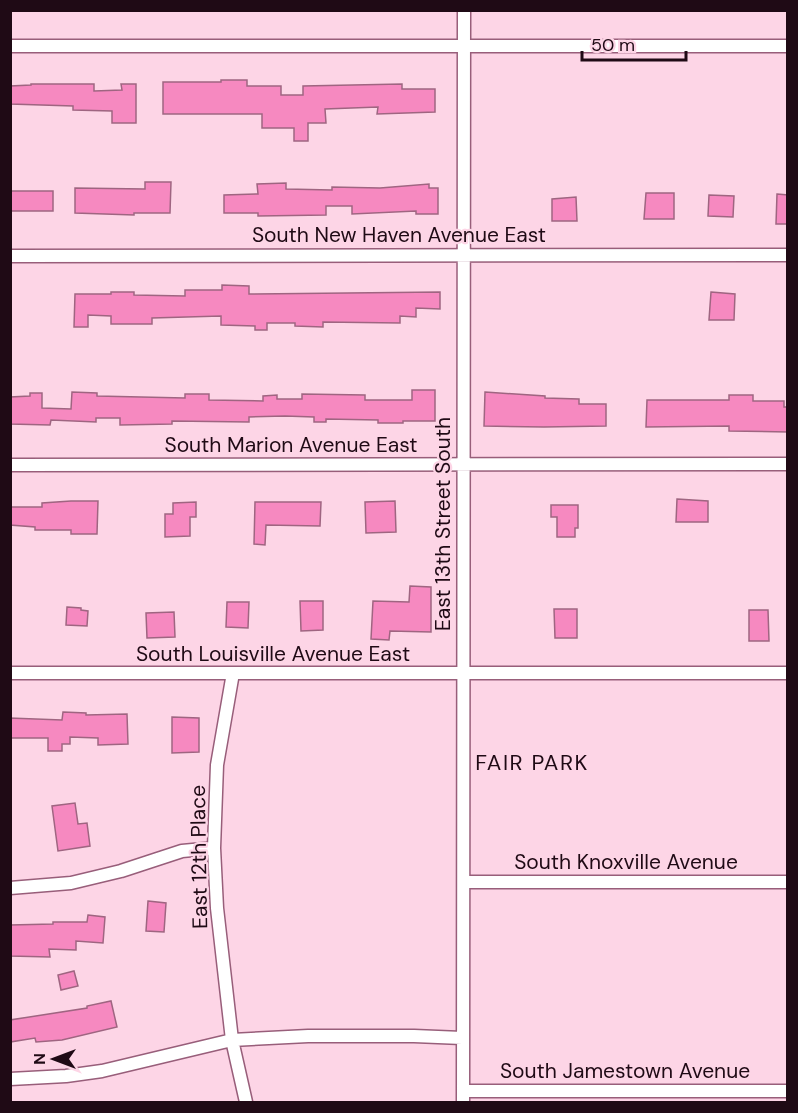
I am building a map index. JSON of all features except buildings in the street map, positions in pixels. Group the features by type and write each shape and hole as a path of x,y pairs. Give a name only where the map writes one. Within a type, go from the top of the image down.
{"street":[{"name":"East 13th Street South","path":"463,1097 464,10"},
{"path":"10,46 788,46"},
{"name":"South New Haven Avenue East","path":"10,256 788,255"},
{"name":"South Marion Avenue East","path":"10,465 788,464"},
{"name":"South Louisville Avenue East","path":"10,673 788,673"},
{"name":"East 12th Place","path":"233,673 217,765 214,848 217,908 232,1040 246,1102"},
{"path":"10,888 41,887 80,881 121,872 182,851 214,848"},
{"name":"South Knoxville Avenue","path":"464,882 788,882"},
{"path":"10,1079 66,1076 102,1071 232,1040 308,1036 462,1038"},
{"name":"South Jamestown Avenue","path":"463,1097 788,1091"}],"district":[{"name":"FAIR PARK","path":"532,762"}]}
